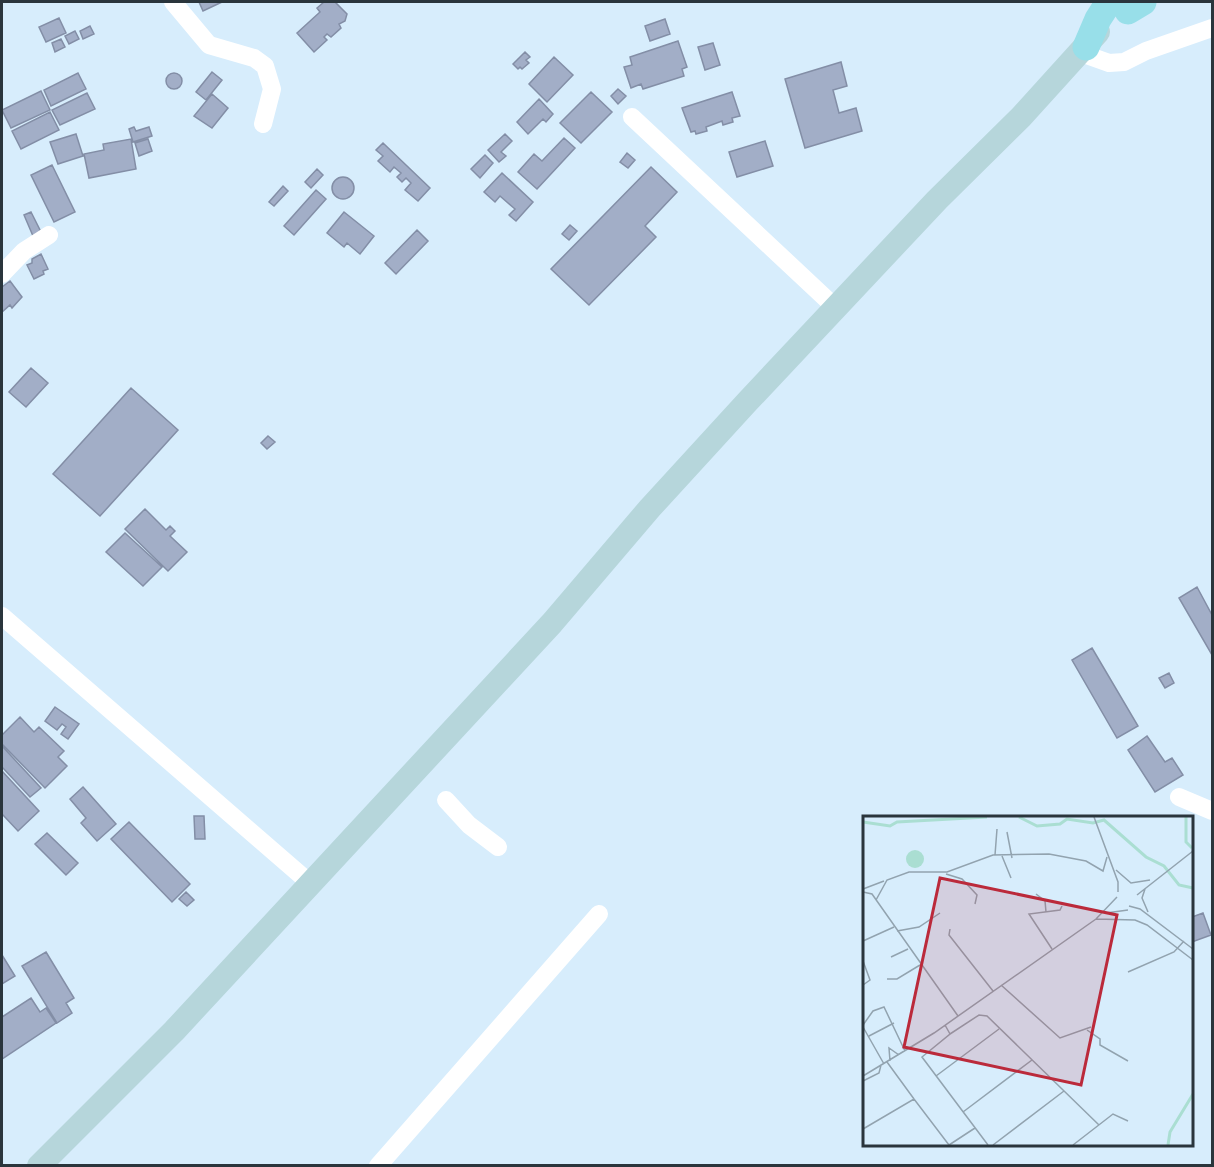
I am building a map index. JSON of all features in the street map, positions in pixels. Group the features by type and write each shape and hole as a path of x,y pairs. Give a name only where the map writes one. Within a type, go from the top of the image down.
{"main road":[{"path":"39,1166 174,1031 552,622 650,508 938,201 1084,50 1098,19 1128,3"}],"street":[{"path":"173,2 209,45 254,58 265,66 272,89 263,124"},
{"path":"1084,50 1109,63 1124,62 1146,51 1212,28"},
{"path":"632,117 837,309"},
{"path":"2,274 24,251 49,235"},
{"path":"2,616 311,884"},
{"path":"1179,797 1212,811"},
{"path":"446,800 469,825 498,847"},
{"path":"378,1166 599,914"}],"building":[{"path":"199,2 222,2 203,11"},
{"path":"324,2 335,2 347,14 345,21 339,24 341,28 331,37 327,34 324,37 327,40 314,52 297,33 320,12 317,8"},
{"path":"59,18 66,33 46,42 39,27"},
{"path":"665,19 670,34 650,41 645,26"},
{"path":"90,26 94,34 83,39 80,31"},
{"path":"75,31 79,39 69,44 65,36"},
{"path":"61,39 65,47 55,52 52,43"},
{"path":"678,41 687,67 682,69 684,76 643,89 641,84 631,88 624,67 632,65 630,57"},
{"path":"713,43 720,65 705,70 698,47"},
{"path":"525,52 530,57 526,60 529,63 522,69 520,67 518,69 513,64"},
{"path":"554,57 573,75 547,102 529,84"},
{"path":"841,62 847,86 833,90 839,113 856,108 862,131 805,148 785,79"},
{"path":"212,72 222,80 206,100 196,92"},
{"path":"78,73 86,89 51,106 44,90"},
{"path":"174,73 182,81 174,89 166,81"},
{"path":"618,89 626,96 618,104 611,96"},
{"path":"41,91 50,110 11,128 2,110"},
{"path":"591,92 612,112 581,143 560,123"},
{"path":"732,92 740,116 732,118 733,122 723,125 722,121 706,127 707,131 696,134 695,131 691,132 682,108"},
{"path":"87,93 95,109 60,125 52,110"},
{"path":"212,94 228,108 212,128 194,116"},
{"path":"539,99 553,114 546,122 543,119 528,134 517,122"},
{"path":"50,112 59,130 21,149 12,131"},
{"path":"134,127 136,131 149,127 152,136 133,142 129,129"},
{"path":"76,134 83,156 58,164 50,142"},
{"path":"505,134 512,141 501,152 506,156 499,162 488,150"},
{"path":"564,138 575,148 537,189 518,172 534,154 542,161"},
{"path":"131,139 136,169 89,178 84,154 104,150 103,144"},
{"path":"148,139 152,151 139,156 135,143"},
{"path":"765,141 773,166 737,177 729,152"},
{"path":"383,143 430,188 418,201 405,190 411,183 406,178 402,182 397,177 401,173 394,167 390,172 378,161 383,156 376,150"},
{"path":"627,153 635,160 628,168 620,162"},
{"path":"485,155 493,163 480,178 471,169"},
{"path":"52,165 75,212 54,222 31,175"},
{"path":"651,167 677,192 645,226 656,237 589,305 551,269"},
{"path":"317,169 323,175 311,188 305,182"},
{"path":"502,173 533,202 516,221 509,215 515,209 500,196 495,202 484,192"},
{"path":"343,177 351,180 354,188 351,196 343,199 335,196 332,188 335,180"},
{"path":"283,186 288,191 274,206 269,202"},
{"path":"316,190 326,199 294,235 284,226"},
{"path":"31,212 41,232 33,236 24,215"},
{"path":"344,212 374,236 360,254 347,243 344,247 327,233"},
{"path":"570,225 577,231 569,240 562,234"},
{"path":"417,230 428,241 396,274 385,263"},
{"path":"41,254 48,269 34,279 27,265"},
{"path":"10,281 22,297 12,308 10,305 2,312 2,287"},
{"path":"31,368 48,383 26,407 9,392"},
{"path":"131,388 178,430 100,516 53,474"},
{"path":"268,436 275,442 267,449 261,443"},
{"path":"145,509 166,530 170,526 175,531 170,536 187,552 168,571 125,529"},
{"path":"125,533 162,567 143,586 106,552"},
{"path":"1197,587 1212,615 1212,655 1179,598"},
{"path":"1092,648 1138,726 1117,738 1072,660"},
{"path":"1169,673 1174,683 1165,688 1159,678"},
{"path":"55,707 79,724 68,739 61,734 66,727 62,724 57,730 45,721"},
{"path":"20,717 34,732 39,727 64,751 58,757 67,766 45,788 2,744 2,735"},
{"path":"1147,736 1165,762 1172,758 1183,775 1155,792 1128,750"},
{"path":"2,746 41,788 30,797 2,767"},
{"path":"2,771 39,811 18,831 2,814"},
{"path":"83,787 116,824 97,841 81,823 86,818 70,799"},
{"path":"194,816 204,816 205,839 195,839"},
{"path":"129,822 190,884 172,902 111,839"},
{"path":"47,833 78,863 66,875 35,844"},
{"path":"186,892 194,900 187,906 179,899"},
{"path":"1203,913 1211,935 1193,942 1193,917"},
{"path":"46,952 74,998 66,1003 72,1013 57,1023 22,966"},
{"path":"2,955 15,976 2,984"},
{"path":"31,998 40,1012 46,1008 56,1023 2,1059 2,1017"}]}
